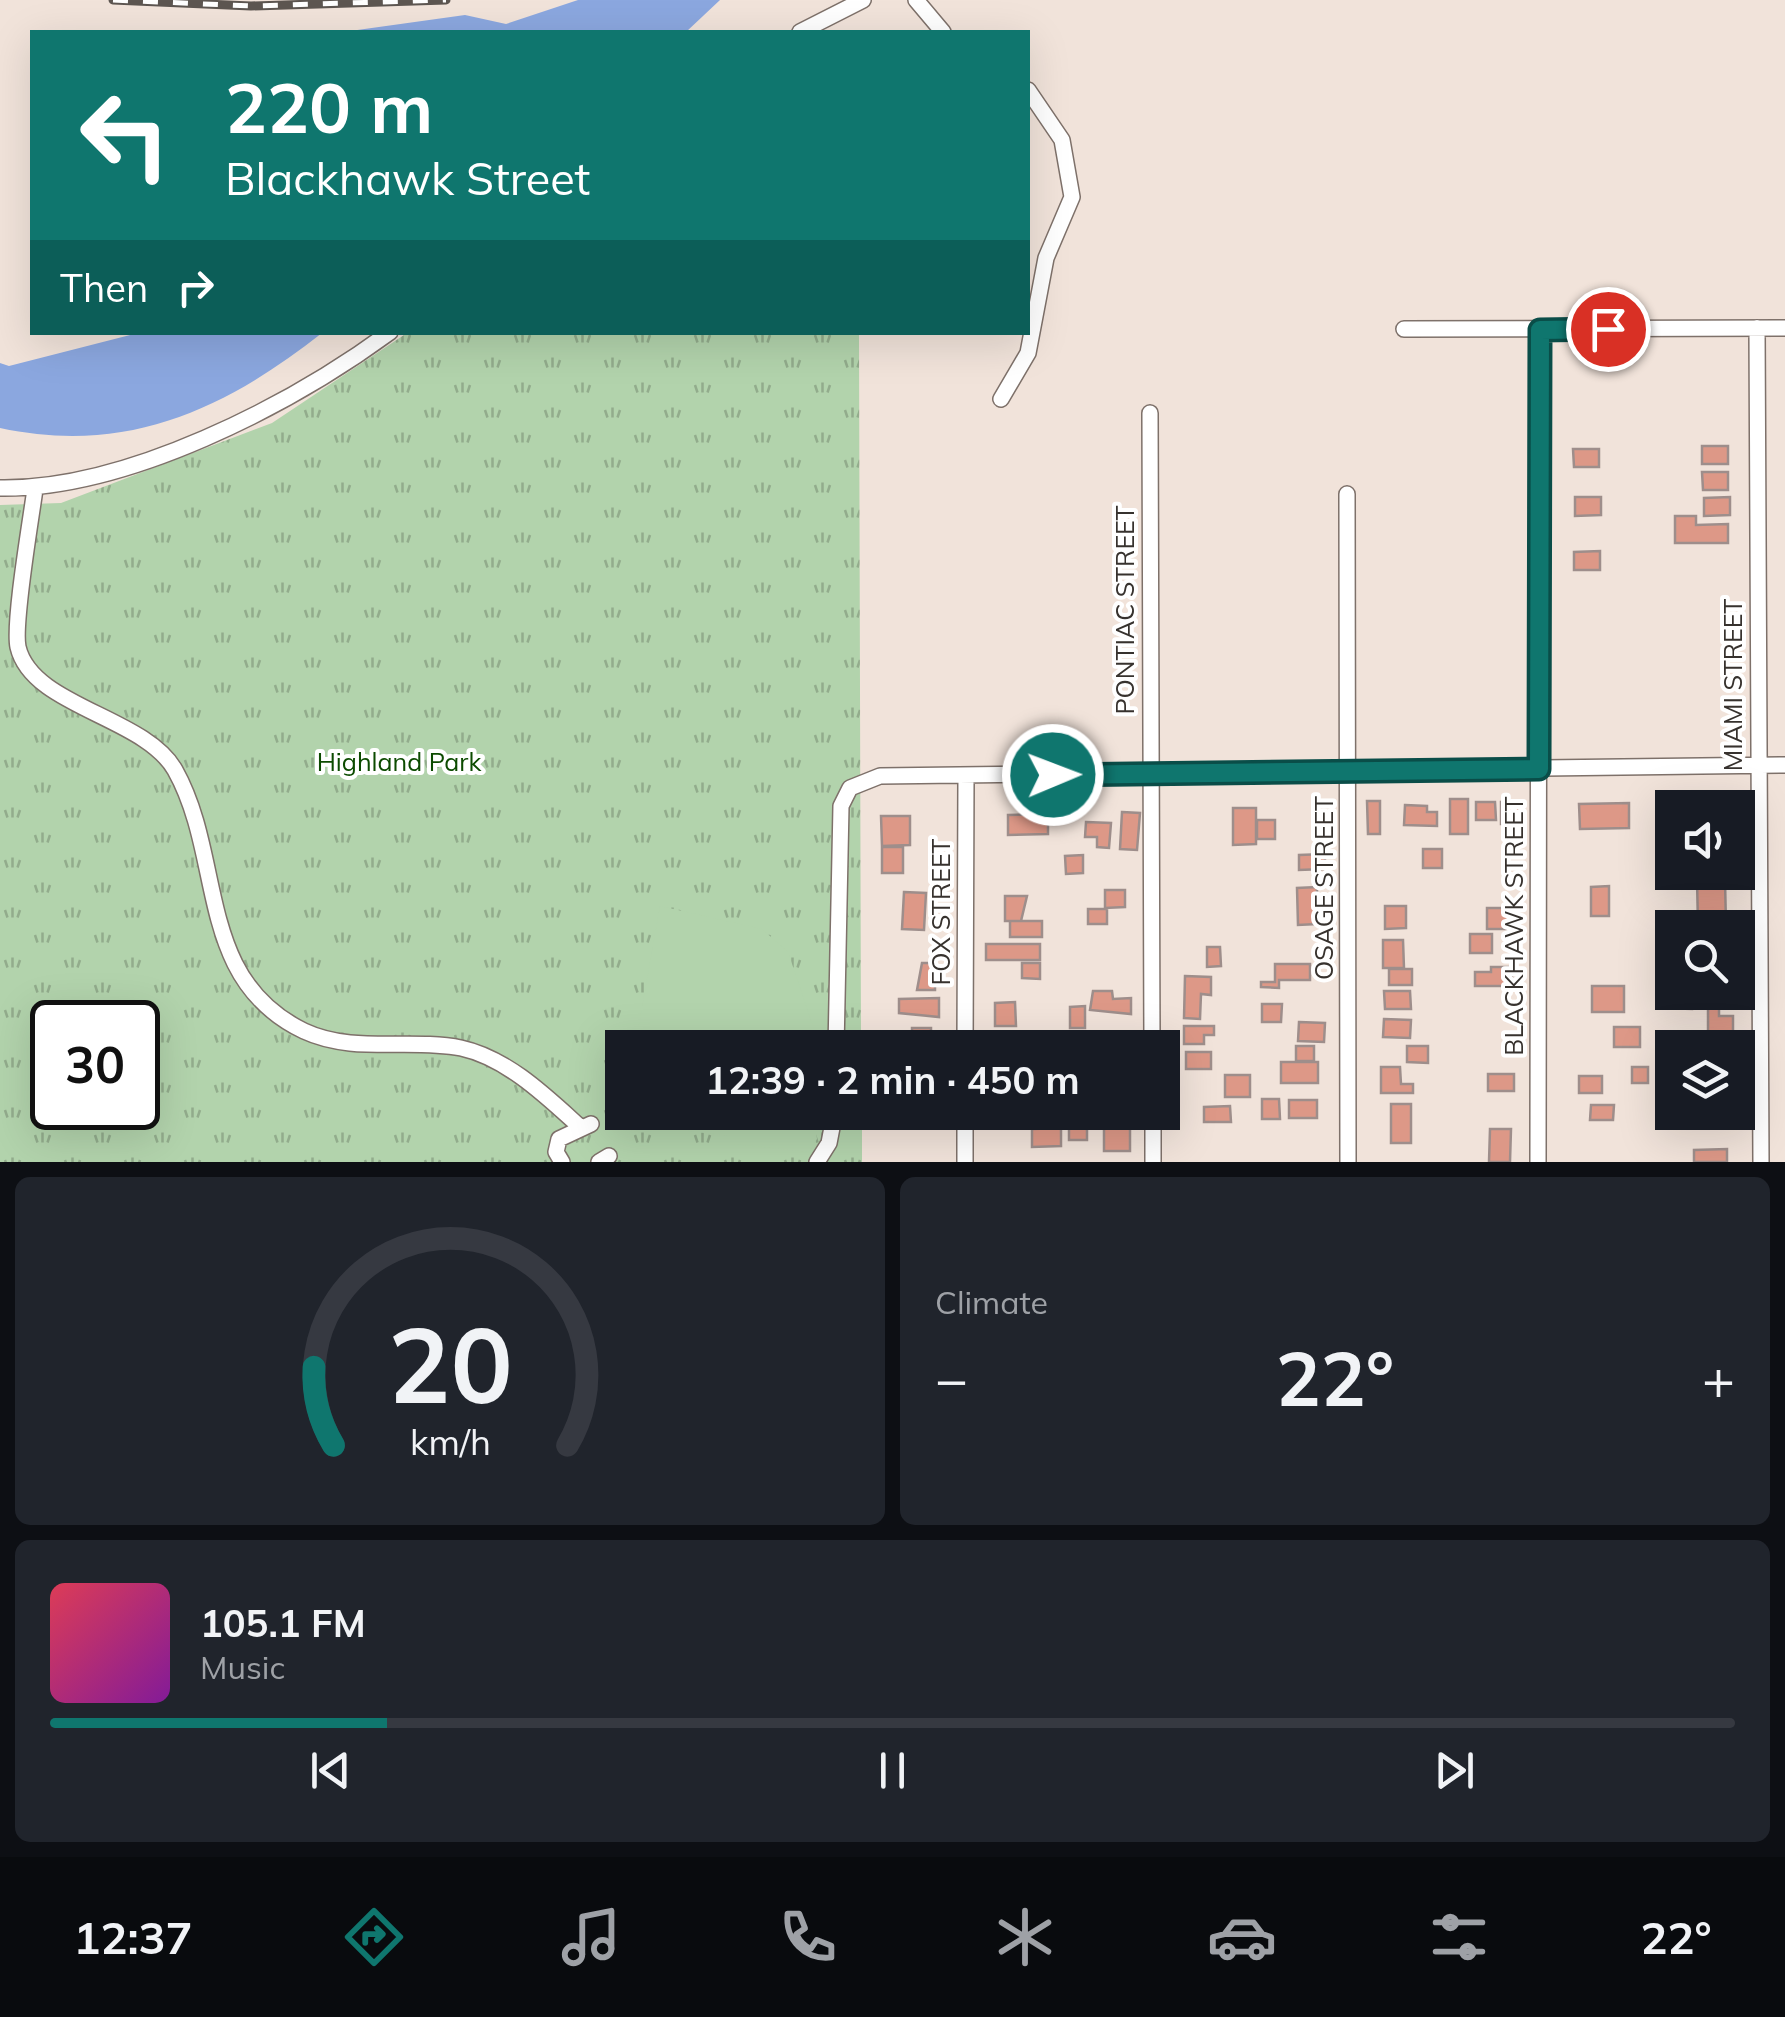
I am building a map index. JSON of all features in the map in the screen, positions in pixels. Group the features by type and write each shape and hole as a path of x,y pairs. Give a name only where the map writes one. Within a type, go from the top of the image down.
{"street":[{"path":"804,30 863,0"},
{"path":"916,0 941,30"},
{"path":"1002,399 1028,353 1046,258 1072,197 1062,140 1030,93"},
{"name":"MIAMI STREET","path":"1757,328 1761,1162"},
{"path":"1404,329 1785,328"},
{"name":"BLACKHAWK STREET","path":"1538,1162 1540,330"},
{"path":"0,488 81,482 263,411 348,363 386,335"},
{"name":"PONTIAC STREET","path":"1150,412 1152,1030"},
{"path":"35,488 18,646 32,672 102,717 142,736 170,762 188,795 201,833 229,958 273,1010 305,1032 332,1040 463,1048 537,1088 585,1125 559,1138 556,1152 562,1162"},
{"name":"OSAGE STREET","path":"1346,494 1348,1162"},
{"path":"836,1030 841,806 850,788 880,776 1785,764"},
{"name":"FOX STREET","path":"965,1030 966,776"},
{"path":"816,1162 829,1143 832,1130"},
{"path":"965,1130 965,1162"},
{"path":"1152,1130 1153,1162"}],"green space":[{"name":"Highland Park","path":"404,335 859,335 861,1030 605,1030 605,1130 862,1130 862,1162 0,1162 0,505 61,503 272,423"},
{"path":"660,906 762,929 788,952 814,1030 638,1030"},
{"path":"680,1130 816,1130 817,1139 809,1152 734,1144 730,1136"}],"water":[{"path":"578,0 720,0 688,30 357,30 465,15 506,24"},
{"path":"130,335 319,335 248,384 211,404 172,420 90,435 46,435 0,428 0,363 9,366"}],"building":[{"path":"1702,446 1728,446 1728,464 1702,464"},
{"path":"1573,449 1599,449 1599,467 1574,467"},
{"path":"1702,472 1728,472 1728,490 1703,490"},
{"path":"1575,497 1601,497 1601,515 1575,516"},
{"path":"1730,497 1730,515 1704,516 1704,498"},
{"path":"1675,516 1696,516 1696,525 1728,524 1728,543 1675,543"},
{"path":"1600,551 1600,570 1574,570 1574,552"},
{"path":"1450,799 1468,799 1468,834 1450,834"},
{"path":"1367,801 1380,801 1380,834 1368,834"},
{"path":"1519,801 1520,824 1501,824 1501,802"},
{"path":"1476,802 1495,802 1496,820 1476,820"},
{"path":"1629,803 1629,828 1580,829 1579,804"},
{"path":"1405,805 1427,806 1427,812 1437,812 1437,826 1404,825"},
{"path":"1233,808 1256,808 1256,844 1233,845"},
{"path":"1122,812 1140,813 1137,850 1120,849"},
{"path":"1048,814 1048,834 1008,835 1008,815"},
{"path":"881,816 910,816 910,845 882,846"},
{"path":"1257,820 1275,820 1275,839 1257,839"},
{"path":"1086,822 1111,823 1109,848 1097,847 1097,837 1085,837"},
{"path":"882,847 903,847 903,873 882,873"},
{"path":"1423,849 1442,849 1442,868 1423,868"},
{"path":"1325,854 1325,869 1299,870 1299,855"},
{"path":"1083,855 1083,873 1066,874 1065,856"},
{"path":"1609,886 1609,916 1591,916 1591,887"},
{"path":"1317,887 1317,924 1298,925 1297,888"},
{"path":"1105,890 1125,890 1125,907 1105,908"},
{"path":"1697,890 1725,890 1726,910 1698,910"},
{"path":"904,892 926,893 924,930 902,929"},
{"path":"1005,896 1027,896 1021,921 1005,921"},
{"path":"1385,906 1406,906 1406,928 1385,929"},
{"path":"1487,908 1512,908 1512,929 1487,929"},
{"path":"1088,909 1107,909 1107,924 1088,924"},
{"path":"1010,921 1042,921 1042,937 1010,937"},
{"path":"1470,934 1492,934 1492,953 1470,953"},
{"path":"1383,940 1403,940 1404,968 1383,968"},
{"path":"986,944 1040,944 1040,960 986,960"},
{"path":"1207,947 1220,947 1221,966 1207,967"},
{"path":"922,963 935,963 935,990 917,990"},
{"path":"1022,963 1040,963 1040,979 1022,978"},
{"path":"1275,964 1310,964 1310,980 1279,980 1279,988 1261,987 1261,982 1275,982"},
{"path":"1491,967 1512,967 1512,986 1475,986 1475,972 1491,972"},
{"path":"1389,969 1412,969 1412,985 1389,985"},
{"path":"1185,976 1211,977 1211,995 1201,994 1200,1019 1184,1018"},
{"path":"1592,986 1624,986 1624,1012 1592,1012"},
{"path":"1093,991 1112,991 1113,999 1131,998 1131,1014 1090,1010"},
{"path":"1384,991 1410,991 1411,1009 1385,1009"},
{"path":"939,998 939,1017 899,1013 899,999"},
{"path":"1015,1002 1016,1026 995,1026 995,1003"},
{"path":"1262,1004 1282,1004 1281,1022 1262,1022"},
{"path":"1085,1006 1085,1028 1070,1028 1070,1007"},
{"path":"1708,1010 1719,1010 1719,1016 1733,1016 1733,1030 1708,1030"},
{"path":"1384,1019 1411,1020 1410,1038 1383,1037"},
{"path":"1299,1022 1325,1023 1324,1042 1298,1041"},
{"path":"1184,1026 1214,1026 1214,1035 1204,1035 1204,1044 1184,1044"},
{"path":"1614,1027 1640,1027 1640,1047 1614,1047"},
{"path":"1296,1046 1314,1046 1314,1061 1296,1061"},
{"path":"1407,1046 1428,1046 1428,1063 1407,1062"},
{"path":"1186,1052 1211,1052 1211,1069 1186,1069"},
{"path":"1281,1062 1318,1062 1318,1083 1281,1083"},
{"path":"1381,1067 1400,1067 1401,1084 1413,1084 1413,1093 1381,1093"},
{"path":"1632,1067 1648,1067 1648,1083 1632,1083"},
{"path":"1488,1074 1514,1074 1514,1091 1488,1091"},
{"path":"1225,1075 1250,1075 1250,1097 1225,1097"},
{"path":"1579,1076 1602,1076 1602,1093 1579,1093"},
{"path":"1262,1099 1279,1099 1280,1119 1262,1119"},
{"path":"1289,1100 1317,1100 1317,1118 1289,1118"},
{"path":"1391,1104 1411,1104 1411,1143 1391,1143"},
{"path":"1591,1105 1614,1105 1613,1120 1590,1120"},
{"path":"1230,1106 1231,1122 1204,1122 1204,1107"},
{"path":"1490,1129 1511,1129 1510,1162 1489,1162"},
{"path":"1032,1130 1061,1130 1061,1146 1032,1147"},
{"path":"1069,1130 1087,1130 1087,1140 1069,1140"},
{"path":"1104,1130 1130,1130 1130,1151 1104,1151"},
{"path":"1727,1149 1727,1162 1694,1162 1694,1150"}],"railway":[{"path":"113,0 251,6 446,0"}],"route":[{"path":"1053,775 1539,769 1540,330 1608,329"}]}
